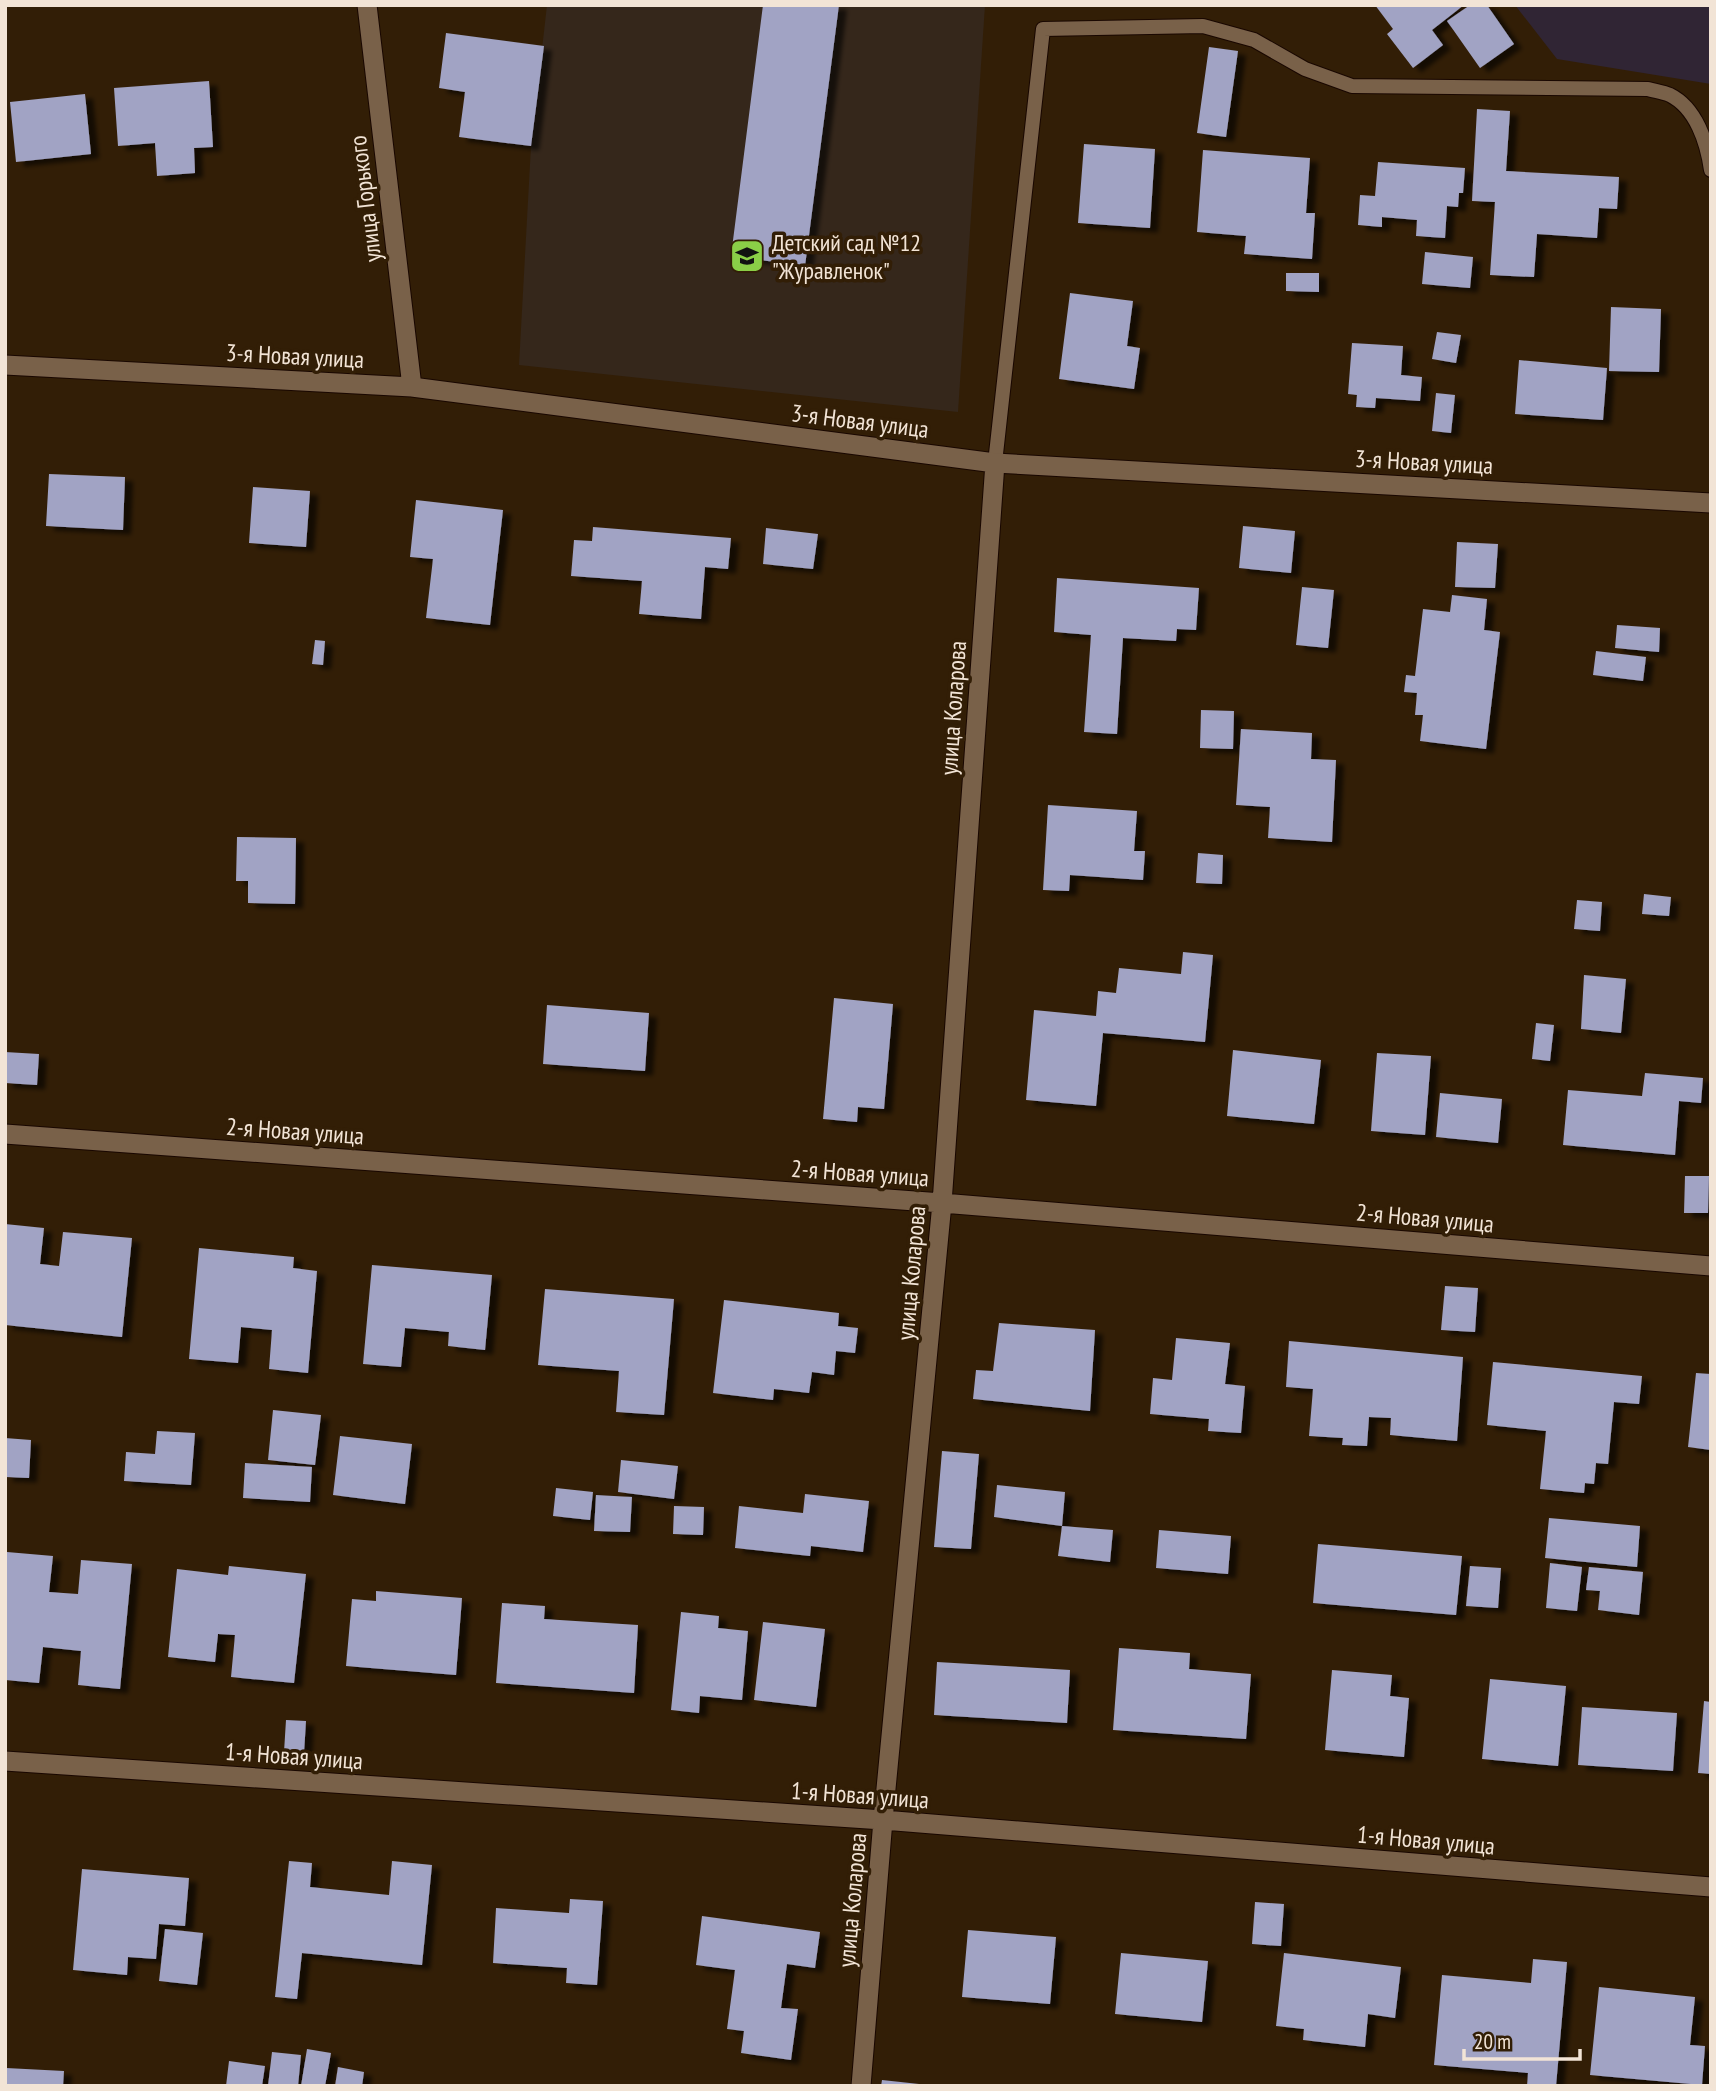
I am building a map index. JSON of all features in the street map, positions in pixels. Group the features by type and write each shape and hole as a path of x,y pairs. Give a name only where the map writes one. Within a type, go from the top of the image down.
{"street":[{"name":"улица Горького","path":"368,5 412,387"},
{"name":"3-я Новая улица","path":"5,365 412,387 995,463 1711,503"},
{"name":"улица Коларова","path":"861,2086 883,1821 942,1203 995,463"},
{"name":"2-я Новая улица","path":"5,1134 942,1203 1711,1266"},
{"name":"1-я Новая улица","path":"5,1761 883,1821 1711,1887"}],"lane":[{"path":"995,463 1043,29 1202,26 1254,40 1305,69 1352,86 1648,89 1668,94 1685,105 1696,122 1709,154 1711,170"}],"shaded area":[{"name":"Детский сад №12 \"Журавленок\"","path":"547,5 985,5 958,412 519,365 531,146"},
{"path":"1515,5 1711,5 1711,84 1557,59"}],"building":[{"path":"763,5 839,5 805,266 731,256"},
{"path":"1375,5 1464,5 1432,30 1443,45 1413,68 1387,34 1393,29"},
{"path":"1470,5 1487,5 1514,44 1480,68 1447,21"},
{"path":"446,33 544,46 531,146 459,137 465,92 439,88"},
{"path":"1209,47 1238,51 1226,137 1197,133"},
{"path":"209,81 213,147 194,148 195,173 157,176 155,143 118,146 114,88"},
{"path":"85,94 91,154 16,162 10,102"},
{"path":"1477,109 1510,111 1506,171 1619,177 1617,209 1599,208 1597,238 1537,234 1534,277 1490,275 1495,202 1472,201"},
{"path":"1084,144 1155,149 1150,228 1078,223"},
{"path":"1203,150 1310,158 1306,213 1315,213 1312,259 1244,254 1246,236 1197,232"},
{"path":"1378,162 1465,168 1463,193 1459,193 1458,207 1447,206 1445,238 1416,236 1417,220 1382,217 1382,227 1358,225 1360,195 1375,196"},
{"path":"1425,252 1473,257 1470,288 1422,284"},
{"path":"1286,273 1319,273 1319,292 1286,291"},
{"path":"1070,293 1133,301 1127,346 1140,348 1134,389 1059,379"},
{"path":"1611,307 1661,309 1659,372 1609,371"},
{"path":"1437,332 1461,335 1456,363 1432,359"},
{"path":"1352,343 1403,346 1401,375 1422,377 1420,401 1376,398 1375,408 1356,407 1357,395 1348,394"},
{"path":"1519,360 1607,368 1603,420 1515,414"},
{"path":"1436,393 1455,395 1451,433 1432,431"},
{"path":"49,474 125,477 123,530 46,526"},
{"path":"253,487 310,491 306,547 249,543"},
{"path":"416,500 503,510 490,625 426,618 433,559 410,557"},
{"path":"1243,526 1295,531 1291,573 1239,568"},
{"path":"593,527 731,538 728,569 705,567 701,619 639,614 642,581 571,576 574,540 592,541"},
{"path":"766,528 818,534 813,569 763,564"},
{"path":"1457,542 1498,544 1495,588 1455,587"},
{"path":"1057,578 1199,588 1196,630 1177,629 1176,641 1123,638 1117,734 1084,732 1091,635 1054,632"},
{"path":"1302,587 1334,590 1328,648 1296,645"},
{"path":"1452,595 1487,599 1484,630 1500,632 1486,749 1420,741 1423,715 1415,715 1417,693 1404,692 1406,675 1415,676 1423,609 1450,612"},
{"path":"1617,625 1660,628 1659,652 1615,648"},
{"path":"315,640 325,641 323,665 312,664"},
{"path":"1596,651 1646,657 1643,681 1593,675"},
{"path":"1201,710 1234,711 1233,749 1200,748"},
{"path":"1241,729 1312,733 1311,759 1336,760 1332,842 1268,838 1270,807 1236,805"},
{"path":"1048,805 1137,811 1134,851 1145,851 1143,880 1070,875 1069,891 1043,890"},
{"path":"237,837 296,838 295,904 248,903 248,881 236,881"},
{"path":"1198,853 1223,855 1222,884 1196,883"},
{"path":"1644,894 1671,897 1669,916 1642,914"},
{"path":"1577,900 1602,902 1600,931 1574,929"},
{"path":"1183,952 1213,955 1205,1042 1103,1033 1096,1106 1026,1100 1034,1010 1096,1016 1098,991 1116,993 1119,968 1181,974"},
{"path":"1584,975 1626,979 1621,1033 1581,1029"},
{"path":"834,998 893,1004 884,1109 858,1107 857,1122 823,1119"},
{"path":"547,1005 649,1013 645,1071 543,1064"},
{"path":"1536,1023 1554,1025 1550,1061 1532,1059"},
{"path":"1233,1050 1321,1060 1314,1124 1227,1116"},
{"path":"5,1052 39,1054 37,1085 5,1083"},
{"path":"1377,1053 1431,1056 1425,1135 1371,1131"},
{"path":"1645,1073 1703,1078 1701,1103 1679,1101 1675,1155 1563,1145 1568,1090 1642,1096"},
{"path":"1440,1093 1502,1099 1498,1143 1436,1137"},
{"path":"1685,1176 1709,1176 1708,1213 1684,1213"},
{"path":"5,1224 44,1228 40,1264 59,1266 63,1232 132,1238 122,1337 5,1325"},
{"path":"199,1248 294,1257 293,1268 317,1271 308,1373 269,1369 272,1330 241,1327 238,1363 189,1359"},
{"path":"372,1265 492,1275 485,1350 448,1346 449,1332 405,1328 401,1367 363,1364"},
{"path":"1445,1286 1478,1288 1475,1332 1441,1330"},
{"path":"545,1289 674,1299 664,1415 616,1412 619,1371 538,1365"},
{"path":"724,1300 839,1313 838,1326 858,1328 855,1353 836,1351 834,1375 812,1372 809,1393 774,1389 773,1400 713,1393"},
{"path":"999,1323 1095,1330 1090,1411 973,1399 976,1370 993,1371"},
{"path":"1176,1338 1230,1343 1225,1384 1245,1386 1241,1433 1208,1431 1209,1419 1150,1414 1153,1378 1172,1380"},
{"path":"1289,1341 1463,1357 1457,1441 1390,1435 1391,1418 1369,1417 1367,1446 1342,1445 1343,1438 1309,1436 1313,1389 1286,1387"},
{"path":"1493,1362 1642,1376 1639,1404 1614,1402 1608,1464 1596,1463 1594,1484 1585,1483 1584,1493 1540,1489 1546,1431 1487,1425"},
{"path":"1696,1373 1711,1374 1711,1450 1688,1447"},
{"path":"273,1410 321,1415 315,1465 268,1460"},
{"path":"157,1431 195,1433 191,1485 124,1481 126,1452 155,1454"},
{"path":"340,1436 412,1444 405,1504 333,1495"},
{"path":"5,1438 31,1440 29,1478 5,1477"},
{"path":"942,1451 979,1454 971,1549 934,1547"},
{"path":"621,1460 678,1466 674,1499 618,1492"},
{"path":"245,1463 312,1467 310,1502 243,1498"},
{"path":"997,1485 1065,1492 1062,1526 994,1517"},
{"path":"556,1488 593,1492 590,1520 553,1516"},
{"path":"805,1494 869,1501 863,1552 811,1546 810,1556 735,1548 739,1506 803,1513"},
{"path":"596,1495 632,1497 630,1532 594,1531"},
{"path":"674,1506 704,1507 703,1535 673,1534"},
{"path":"1549,1518 1640,1526 1637,1567 1545,1558"},
{"path":"1062,1526 1113,1530 1110,1562 1058,1556"},
{"path":"1159,1530 1231,1536 1228,1574 1156,1568"},
{"path":"1318,1544 1462,1556 1456,1615 1313,1603"},
{"path":"7,1552 53,1556 49,1592 78,1594 81,1560 132,1564 120,1689 78,1685 81,1651 43,1647 39,1683 5,1680"},
{"path":"1550,1563 1582,1567 1577,1611 1546,1608"},
{"path":"229,1566 306,1574 294,1683 231,1677 235,1635 218,1634 215,1662 168,1657 177,1569 228,1575"},
{"path":"1470,1566 1501,1568 1498,1608 1466,1606"},
{"path":"1589,1567 1643,1572 1639,1615 1598,1610 1600,1591 1586,1590"},
{"path":"376,1591 462,1598 456,1675 346,1666 352,1599 376,1601"},
{"path":"502,1603 545,1606 544,1619 638,1625 634,1693 496,1683"},
{"path":"681,1612 719,1616 718,1628 748,1631 742,1700 700,1696 699,1713 671,1710"},
{"path":"763,1622 825,1629 816,1707 754,1700"},
{"path":"1119,1648 1190,1653 1189,1669 1251,1674 1246,1739 1113,1730"},
{"path":"937,1662 1070,1670 1067,1723 934,1715"},
{"path":"1332,1670 1392,1675 1390,1696 1409,1698 1404,1757 1325,1750"},
{"path":"1490,1679 1566,1686 1558,1766 1482,1759"},
{"path":"1704,1701 1711,1702 1711,1774 1698,1773"},
{"path":"1582,1707 1677,1713 1673,1771 1578,1765"},
{"path":"286,1720 306,1721 304,1753 284,1752"},
{"path":"289,1861 312,1863 310,1887 389,1895 392,1861 432,1865 422,1965 302,1953 297,1999 275,1997"},
{"path":"82,1869 189,1878 185,1926 159,1924 156,1959 128,1957 127,1975 73,1970"},
{"path":"570,1899 603,1901 597,1985 566,1983 567,1968 493,1963 496,1908 569,1913"},
{"path":"1255,1902 1284,1904 1281,1946 1252,1944"},
{"path":"702,1916 820,1932 815,1968 787,1964 781,2008 798,2009 791,2060 741,2053 744,2031 727,2029 735,1970 696,1965"},
{"path":"165,1929 203,1933 197,1985 159,1981"},
{"path":"968,1930 1056,1937 1050,2004 962,1997"},
{"path":"1121,1953 1208,1961 1202,2022 1115,2014"},
{"path":"1284,1953 1401,1967 1395,2018 1368,2014 1365,2047 1303,2040 1304,2029 1276,2026"},
{"path":"1533,1959 1567,1962 1556,2086 1527,2086 1528,2073 1434,2065 1442,1975 1531,1983"},
{"path":"1599,1987 1695,1997 1690,2045 1705,2046 1702,2085 1590,2075"},
{"path":"307,2049 331,2053 325,2086 301,2086"},
{"path":"272,2052 301,2055 298,2086 268,2086"},
{"path":"229,2061 265,2066 262,2086 226,2086"},
{"path":"338,2067 364,2072 362,2086 335,2086"},
{"path":"6,2068 64,2071 63,2086 5,2086"},
{"path":"882,2080 919,2084 919,2086 881,2086"}],"place":[{"name":"Детский сад №12 \"Журавленок\"","path":"747,256"}]}
